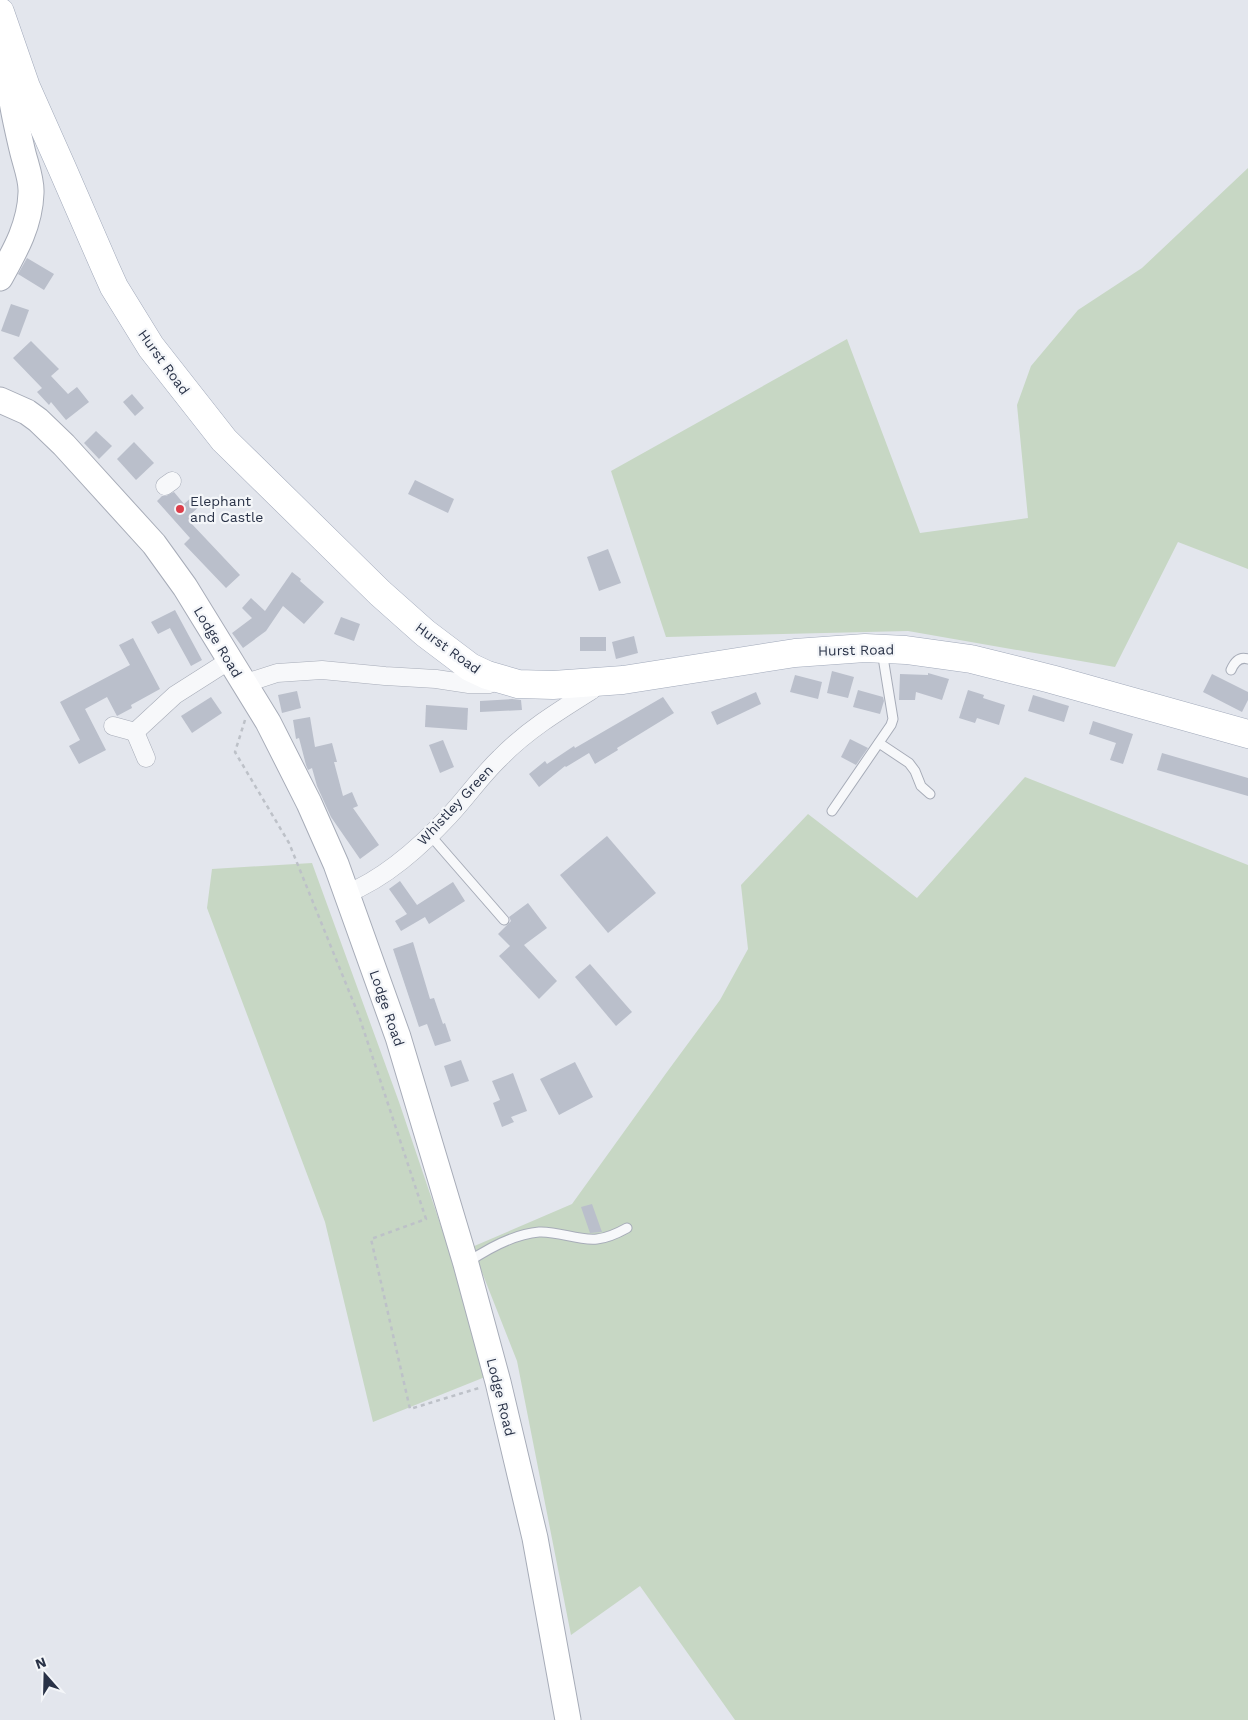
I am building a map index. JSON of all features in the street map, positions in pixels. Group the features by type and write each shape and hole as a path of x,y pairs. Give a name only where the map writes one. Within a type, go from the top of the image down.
{"main road":[{"name":"Hurst Road","path":"0,12 18,68 36,113 114,287 151,347 224,440 380,593 452,654 487,676 518,684 556,698 596,682 623,680 795,653 882,648 971,659 1051,679 1248,734"},
{"path":"0,278 25,229 31,191 15,122 10,89 8,65 10,43"},
{"path":"29,178 62,168"},
{"name":"Lodge Road","path":"0,400 27,412 38,420 64,445 154,544 185,587 268,722 309,803 336,864 398,1037 466,1264 498,1382 535,1538 568,1720"}],"street":[{"path":"436,679 452,654"},
{"path":"135,732 175,695 230,660"},
{"path":"247,690 276,673 322,670 436,679 469,684 489,684 500,680"},
{"name":"Whistley Green","path":"346,894 377,880 430,835 501,756 527,734 556,698"},
{"path":"113,726 135,732"},
{"path":"135,732 146,758"}],"lane":[{"path":"832,811 891,725 893,719 882,648"},
{"path":"1231,670 1237,660 1248,659"},
{"path":"879,743 909,763 915,770 921,786 930,794"},
{"path":"430,835 504,920"},
{"path":"466,1264 488,1248 522,1235 540,1232 597,1239 611,1236 627,1228"}],"path":[{"path":"247,690 236,752 293,852 359,1016 426,1219 371,1238 410,1409 498,1382"}],"green space":[{"path":"1248,168 1248,569 1178,542 1115,667 908,631 666,637 611,471 847,339 920,533 1028,518 1017,405 1031,366 1078,310 1142,268"},
{"path":"1025,777 1248,865 1248,1720 735,1720 640,1586 571,1635 517,1361 472,1247 572,1204 720,1000 748,949 741,885 808,814 917,898"},
{"path":"312,863 399,1102 448,1247 485,1377 373,1422 325,1222 207,908 212,869"}],"building":[{"path":"27,258 54,274 44,290 18,274"},
{"path":"11,304 29,310 19,337 1,331"},
{"path":"31,341 59,369 51,376 68,394 77,387 89,402 66,420 51,402 49,405 37,392 42,388 13,358"},
{"path":"132,394 144,408 135,416 123,402"},
{"path":"96,431 112,446 99,459 84,443"},
{"path":"134,442 154,463 136,480 117,459"},
{"path":"415,480 454,499 448,513 408,494"},
{"path":"174,492 184,504 192,497 200,506 192,513 196,517 190,522 240,575 226,588 184,544 190,538 157,501 162,496"},
{"path":"608,549 621,583 599,591 587,557"},
{"path":"292,572 324,602 304,624 283,606 266,631 243,648 232,633 252,618 242,608 251,598 265,611"},
{"path":"175,610 202,660 191,666 170,628 158,634 151,622"},
{"path":"341,617 360,624 354,641 334,634"},
{"path":"634,636 638,653 616,659 612,642"},
{"path":"580,637 606,637 606,651 580,651"},
{"path":"133,638 160,689 131,705 132,708 117,716 107,697 85,709 106,750 79,764 69,746 80,740 60,702 130,665 119,645"},
{"path":"832,671 854,677 848,698 827,693"},
{"path":"928,673 949,679 942,700 916,692 915,700 899,700 900,674 928,675"},
{"path":"1212,674 1248,692 1248,700 1242,712 1203,692"},
{"path":"795,675 822,682 818,699 790,692"},
{"path":"858,690 883,697 884,701 880,714 853,707"},
{"path":"968,690 984,695 983,698 1005,705 999,725 977,718 975,723 959,718"},
{"path":"297,691 301,708 282,713 278,695"},
{"path":"756,692 761,704 717,725 711,712"},
{"path":"1033,695 1069,706 1064,722 1028,711"},
{"path":"211,697 222,713 192,733 181,716"},
{"path":"663,697 674,713 617,748 618,750 595,764 589,753 565,766 539,787 529,774 545,761 547,764 574,746 575,748"},
{"path":"521,700 522,710 480,712 480,701"},
{"path":"426,705 468,708 467,730 425,727"},
{"path":"310,717 315,747 332,743 337,762 334,762 343,796 352,792 358,806 353,808 379,845 360,859 331,817 317,786 312,768 308,770 299,738 296,739 293,720"},
{"path":"1093,721 1133,734 1123,764 1110,760 1116,743 1089,734"},
{"path":"850,739 868,748 856,765 841,757"},
{"path":"443,740 454,767 440,773 429,745"},
{"path":"1162,753 1248,778 1248,796 1157,770"},
{"path":"607,836 656,893 608,933 560,875"},
{"path":"400,881 417,905 453,882 465,901 429,924 425,917 401,931 395,921 407,914 389,889"},
{"path":"528,903 547,928 524,945 557,981 539,999 499,956 510,946 498,934 511,921 509,917"},
{"path":"413,942 430,999 434,998 451,1041 435,1046 427,1024 419,1027 393,949"},
{"path":"590,964 632,1012 616,1026 575,977"},
{"path":"461,1060 469,1081 451,1087 444,1066"},
{"path":"575,1062 593,1097 559,1115 540,1079"},
{"path":"513,1073 527,1111 511,1117 514,1122 502,1127 493,1103 500,1100 492,1081"},
{"path":"592,1204 602,1232 590,1233 581,1207"}],"place":[{"name":"Elephant and Castle","path":"180,509"}]}
